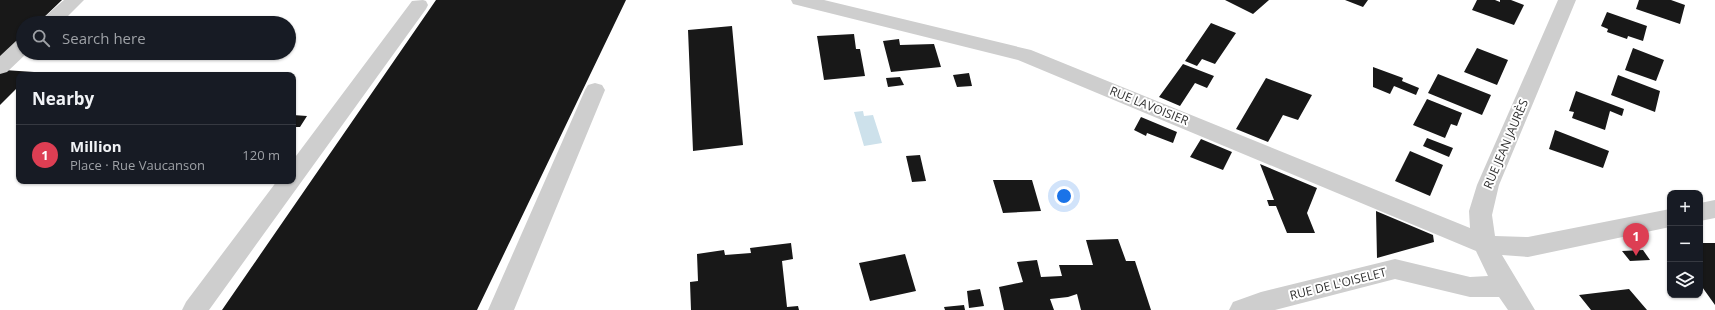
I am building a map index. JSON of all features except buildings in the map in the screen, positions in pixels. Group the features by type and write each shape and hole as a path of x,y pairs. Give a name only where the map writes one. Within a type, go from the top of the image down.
{"street":[{"path":"57,16 75,0"},
{"name":"RUE LAVOISIER","path":"800,0 1024,55 1486,244 1528,246 1667,219"},
{"name":"RUE JEAN JAURÈS","path":"1522,310 1505,286 1486,244 1480,218 1488,186 1568,0"},
{"path":"296,173 419,5"},
{"path":"0,67 16,52"},
{"path":"501,310 595,90"},
{"path":"195,310 288,184"},
{"path":"1703,211 1715,209"},
{"name":"RUE DE L'OISELET","path":"1242,310 1261,303 1395,269 1470,287 1505,286"}],"water":[{"path":"863,111 864,116 873,115 882,143 864,146 854,112"}],"place":[{"name":"Million","path":"1636,256"}]}
